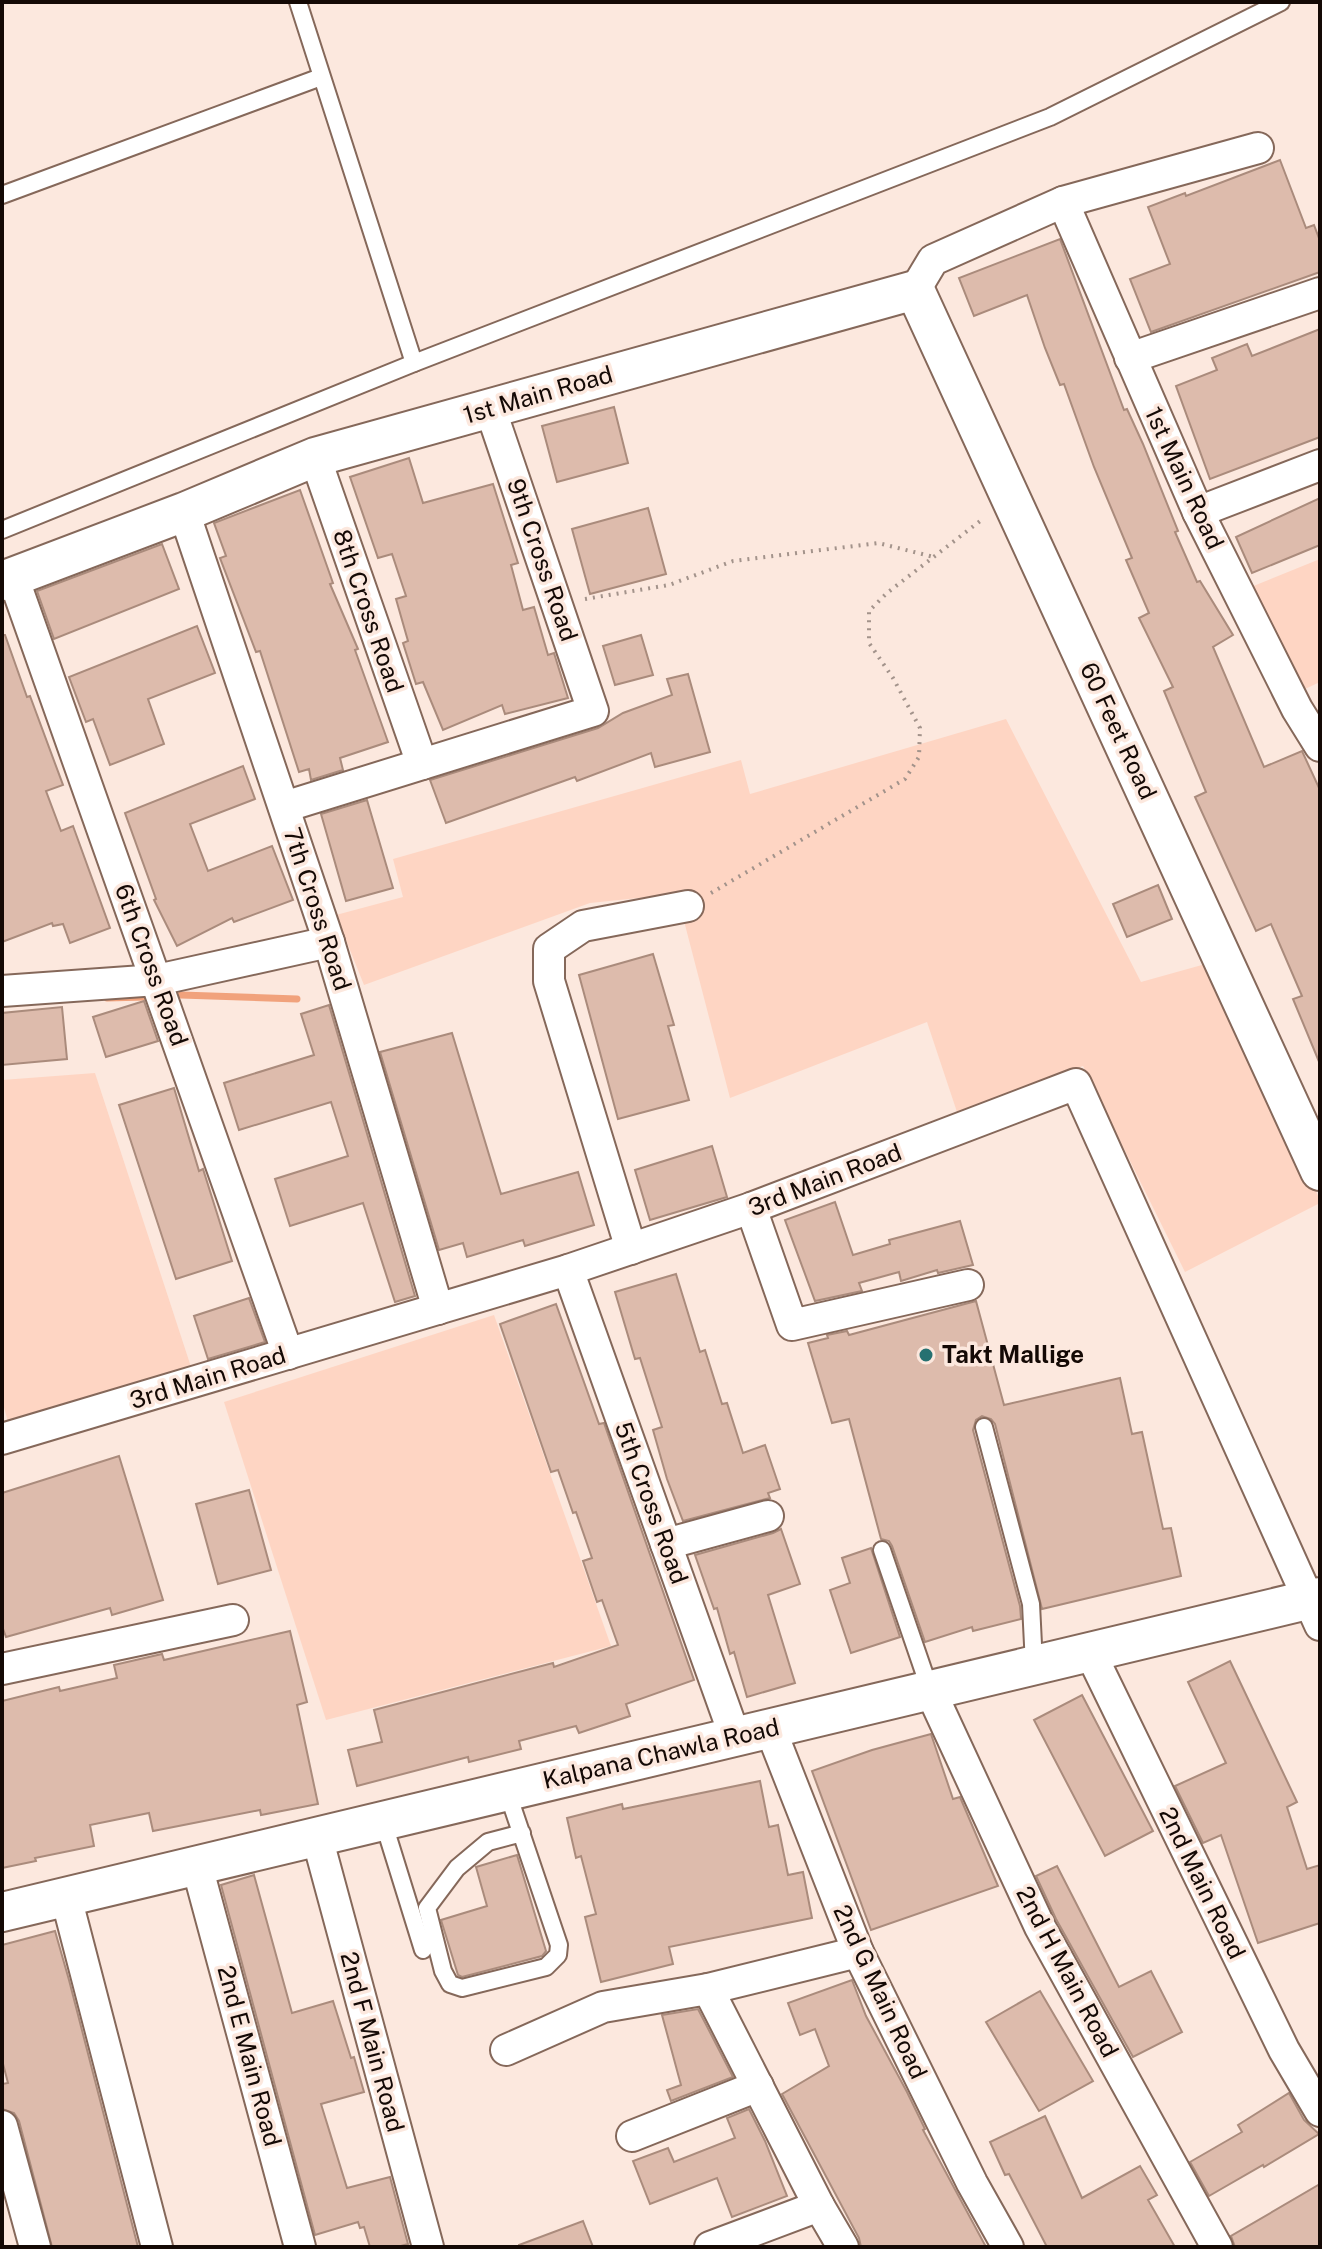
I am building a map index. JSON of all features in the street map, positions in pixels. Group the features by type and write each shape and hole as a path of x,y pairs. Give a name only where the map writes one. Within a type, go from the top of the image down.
{"street":[{"path":"915,290 933,260 1063,202 1258,148"},
{"name":"1st Main Road","path":"1063,202 1198,512 1308,704 1320,746"},
{"name":"1st Main Road","path":"7,579 184,512 315,457 915,290"},
{"name":"60 Feet Road","path":"915,290 1320,1171"},
{"path":"1130,358 1320,293"},
{"name":"9th Cross Road","path":"422,764 593,711 490,408"},
{"name":"8th Cross Road","path":"315,457 422,764"},
{"path":"1198,512 1320,465"},
{"name":"7th Cross Road","path":"184,512 329,942 438,1309"},
{"name":"6th Cross Road","path":"7,579 157,980 288,1354"},
{"path":"284,807 422,764"},
{"path":"631,1249 549,981 549,949 583,926 688,906"},
{"path":"2,991 157,980 329,942"},
{"name":"3rd Main Road","path":"2,1439 568,1270 751,1208 1076,1084 1316,1607"},
{"path":"751,1208 792,1325 968,1285"},
{"name":"5th Cross Road","path":"568,1270 666,1544 752,1733"},
{"path":"666,1544 768,1516"},
{"name":"Kalpana Chawla Road","path":"2,1912 1090,1652 1316,1607"},
{"path":"2,1669 233,1620"},
{"name":"2nd Main Road","path":"1090,1652 1284,2050 1320,2111"},
{"name":"2nd H Main Road","path":"930,1690 1040,1927 1217,2247"},
{"name":"2nd G Main Road","path":"752,1733 972,2183 1008,2247"},
{"name":"2nd F Main Road","path":"317,1837 428,2247"},
{"name":"2nd E Main Road","path":"197,1866 290,2245"},
{"path":"66,1897 157,2247"},
{"path":"506,2050 603,2007 708,1989 858,1952"},
{"path":"708,1989 843,2247"},
{"path":"632,2136 758,2086"},
{"path":"2,2126 10,2185 35,2247"},
{"path":"710,2247 819,2206"}],"lane":[{"path":"298,2 414,363"},
{"path":"2,530 414,363 1050,117 1281,2"},
{"path":"2,195 321,77"},
{"path":"984,1427 1031,1604 1034,1665"},
{"path":"882,1550 930,1690"},
{"path":"507,1791 522,1833 559,1945 558,1955 546,1967 462,1988 450,1984 443,1971 427,1908 457,1868 488,1842 522,1833"},
{"path":"383,1821 423,1950"}],"path":[{"path":"688,906 905,779 919,757 920,728 893,678 869,643 869,611 887,593 1010,498"},
{"path":"557,604 669,585 733,561 748,559 878,543 934,557"}],"shaded area":[{"path":"1320,559 1320,682 1305,689 1251,587"},
{"path":"1006,719 1141,982 1209,963 1320,1200 1320,1203 1185,1272 1083,1066 957,1112 927,1022 730,1098 677,894 590,903 364,985 336,915 403,897 393,859 741,760 750,794"},
{"path":"95,1073 192,1370 8,1422 2,1400 2,1080"},
{"path":"494,1315 611,1646 326,1720 224,1402"}],"building":[{"path":"1280,160 1306,228 1314,225 1320,241 1320,272 1151,332 1130,279 1170,264 1148,207"},
{"path":"1060,239 1124,410 1127,409 1143,444 1178,531 1175,532 1197,582 1200,581 1233,635 1213,647 1264,767 1302,751 1320,790 1320,1064 1293,999 1302,996 1271,924 1256,931 1195,797 1206,792 1164,691 1173,687 1139,618 1149,613 1126,560 1132,558 1064,384 1060,385 1045,348 1027,295 974,316 959,278"},
{"path":"1320,329 1320,437 1210,479 1176,386 1217,370 1212,358 1247,344 1252,356"},
{"path":"614,407 628,463 557,482 542,426"},
{"path":"409,458 423,503 493,484 518,563 511,565 523,610 534,607 548,655 554,653 568,698 505,714 502,705 443,730 423,682 416,684 403,643 408,641 396,599 406,596 392,554 378,558 350,477"},
{"path":"300,490 333,583 330,584 358,649 355,650 388,742 340,758 343,770 311,780 309,769 299,772 260,651 256,652 220,558 226,556 214,523"},
{"path":"1320,498 1320,545 1252,573 1236,537"},
{"path":"648,508 666,574 590,594 572,529"},
{"path":"162,544 179,589 54,639 37,591"},
{"path":"197,626 215,673 148,699 164,744 110,765 93,719 86,722 69,677"},
{"path":"2,635 5,635 27,697 30,696 63,785 46,791 61,831 73,826 110,928 70,943 63,924 53,926 52,923 2,942"},
{"path":"641,635 653,675 615,685 603,646"},
{"path":"688,674 710,752 655,767 651,753 577,781 575,777 446,823 430,780 598,728 623,713 672,695 667,679"},
{"path":"243,766 255,799 190,824 208,871 272,846 293,900 234,922 232,918 177,946 154,900 125,813"},
{"path":"367,800 393,888 346,901 321,814"},
{"path":"1158,885 1172,919 1127,937 1113,904"},
{"path":"653,954 674,1025 668,1026 689,1100 618,1119 579,975"},
{"path":"144,1001 158,1041 106,1057 93,1017"},
{"path":"329,1005 415,1296 395,1302 363,1203 290,1226 275,1179 348,1156 331,1102 239,1130 224,1083 314,1055 301,1014"},
{"path":"62,1007 67,1059 2,1065 2,1013"},
{"path":"452,1033 501,1194 578,1172 594,1225 525,1246 523,1240 467,1257 463,1243 439,1250 380,1052"},
{"path":"174,1088 199,1171 203,1169 232,1261 176,1279 119,1105"},
{"path":"712,1146 727,1197 650,1220 635,1170"},
{"path":"835,1202 853,1255 890,1244 889,1240 960,1221 973,1265 938,1273 937,1270 901,1281 899,1272 859,1283 862,1291 815,1301 785,1220"},
{"path":"676,1274 700,1352 705,1350 722,1404 727,1403 743,1453 765,1445 780,1489 768,1493 770,1498 683,1521 653,1430 662,1427 640,1358 635,1359 615,1292"},
{"path":"249,1298 265,1342 208,1359 194,1316"},
{"path":"976,1301 1004,1405 1120,1378 1132,1434 1142,1432 1163,1529 1171,1528 1181,1576 1042,1609 995,1424 982,1416 976,1420 973,1430 1021,1619 973,1631 972,1627 925,1642 892,1546 889,1541 881,1539 849,1419 832,1423 808,1343 828,1338 827,1335 847,1331 849,1335"},
{"path":"556,1304 599,1424 604,1423 694,1680 626,1704 630,1716 579,1733 576,1726 519,1741 521,1749 469,1762 468,1757 357,1786 348,1750 382,1742 374,1710 553,1663 554,1667 618,1645 602,1600 597,1602 583,1561 592,1558 576,1512 573,1513 558,1470 551,1472 500,1324"},
{"path":"119,1456 163,1600 112,1615 110,1608 6,1637 2,1626 2,1493"},
{"path":"249,1490 271,1570 218,1584 196,1504"},
{"path":"781,1529 800,1584 768,1595 795,1683 747,1697 734,1652 730,1654 717,1608 714,1609 695,1555"},
{"path":"871,1548 900,1637 851,1653 830,1590 850,1583 842,1558"},
{"path":"290,1631 307,1702 297,1705 318,1804 261,1815 260,1810 153,1831 149,1813 90,1825 94,1846 2,1868 2,1701 59,1687 60,1691 117,1678 114,1665 162,1654 164,1660"},
{"path":"1230,1661 1297,1802 1287,1807 1307,1869 1320,1865 1320,1923 1258,1943 1221,1835 1203,1843 1175,1786 1226,1763 1188,1682"},
{"path":"1082,1695 1153,1831 1105,1856 1034,1720"},
{"path":"931,1734 953,1799 960,1797 998,1886 871,1930 812,1771"},
{"path":"760,1781 769,1827 778,1825 788,1875 803,1872 812,1918 669,1947 673,1964 601,1982 585,1917 596,1914 581,1856 576,1858 567,1818 622,1804 623,1809"},
{"path":"517,1855 546,1951 542,1956 462,1977 458,1975 441,1920 487,1906 476,1867"},
{"path":"1057,1866 1119,1987 1151,1971 1182,2032 1133,2057 1056,1919 1036,1876"},
{"path":"254,1875 292,2013 333,2001 351,2058 354,2057 364,2092 321,2104 347,2188 390,2177 408,2244 370,2247 364,2227 360,2228 358,2222 315,2235 221,1885"},
{"path":"55,1931 138,2247 52,2247 19,2121 14,2113 2,2109 2,2084 8,2083 2,2060 2,1945"},
{"path":"852,1980 866,2016 907,2092 923,2130 986,2247 861,2247 782,2094 829,2066 815,2029 800,2035 788,2003"},
{"path":"1040,1991 1093,2081 1039,2111 986,2022"},
{"path":"698,2009 733,2077 671,2101 667,2090 681,2085 662,2015"},
{"path":"1289,2093 1304,2120 1319,2134 1209,2196 1190,2162 1242,2132 1238,2125"},
{"path":"749,2109 787,2196 732,2217 717,2178 650,2204 633,2161 668,2148 674,2162 735,2138 727,2118"},
{"path":"1045,2116 1082,2198 1140,2166 1157,2195 1148,2200 1175,2247 1047,2247 1009,2174 1005,2175 990,2142"},
{"path":"1320,2184 1320,2247 1235,2247 1231,2236"},
{"path":"583,2221 593,2247 519,2247 519,2245"}],"waterway":[{"path":"181,995 297,999"},
{"path":"107,998 145,997"}],"place":[{"name":"Takt Mallige","path":"926,1355"}]}
